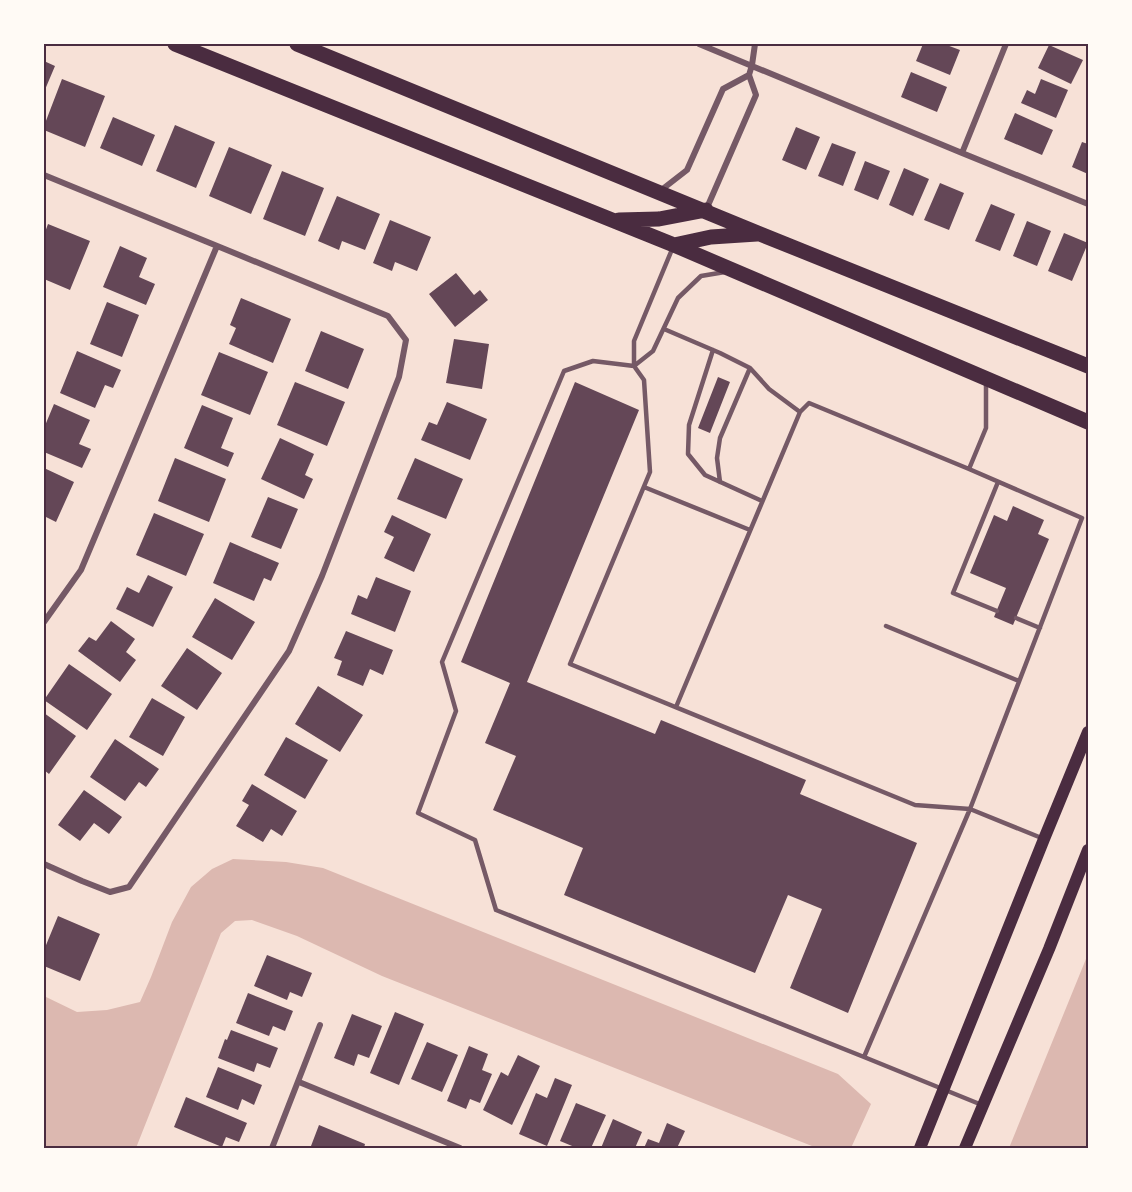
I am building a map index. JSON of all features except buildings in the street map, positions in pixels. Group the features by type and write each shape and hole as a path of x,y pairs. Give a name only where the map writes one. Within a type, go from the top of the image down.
{"main road":[{"path":"176,44 674,245 1089,422"},
{"path":"297,44 1089,366"},
{"path":"613,221 659,219 706,210"},
{"path":"674,245 711,237 760,234"},
{"path":"920,1149 1089,732"},
{"path":"965,1149 1089,850"}],"street":[{"path":"699,44 1089,204"},
{"path":"706,210 756,95 749,75 755,44"},
{"path":"962,153 1006,44"},
{"path":"660,192 687,170 723,90 749,75"},
{"path":"44,175 388,316 406,340 399,377 322,576 290,651 129,887 111,892 44,864"},
{"path":"44,622 81,570 217,246"},
{"path":"272,1149 300,1082 320,1025"},
{"path":"300,1082 460,1149"}],"lane":[{"path":"674,245 634,341 634,366 644,380 650,472 570,664 915,805 970,809 1044,839"},
{"path":"733,270 701,276 678,298 653,351 634,366 593,361 564,371 442,662 456,711 418,813 475,840 496,910 982,1105"},
{"path":"664,329 750,368 770,389 800,412"},
{"path":"713,350 689,425 688,454 705,475 762,501"},
{"path":"720,482 717,458 720,438 750,368"},
{"path":"969,469 986,428 986,378"},
{"path":"676,707 800,412 809,403 1082,518 970,809 864,1057"},
{"path":"997,611 953,593 998,482"},
{"path":"644,487 750,530"},
{"path":"1016,618 1040,628"},
{"path":"886,626 1019,681"}],"shaded area":[{"path":"233,859 286,862 323,868 838,1074 871,1104 851,1148 817,1148 382,976 297,936 252,920 235,921 221,933 136,1148 44,1148 44,996 77,1012 107,1010 140,1002 172,922 191,887 212,869"},
{"path":"1088,954 1088,1148 1009,1148"}]}
